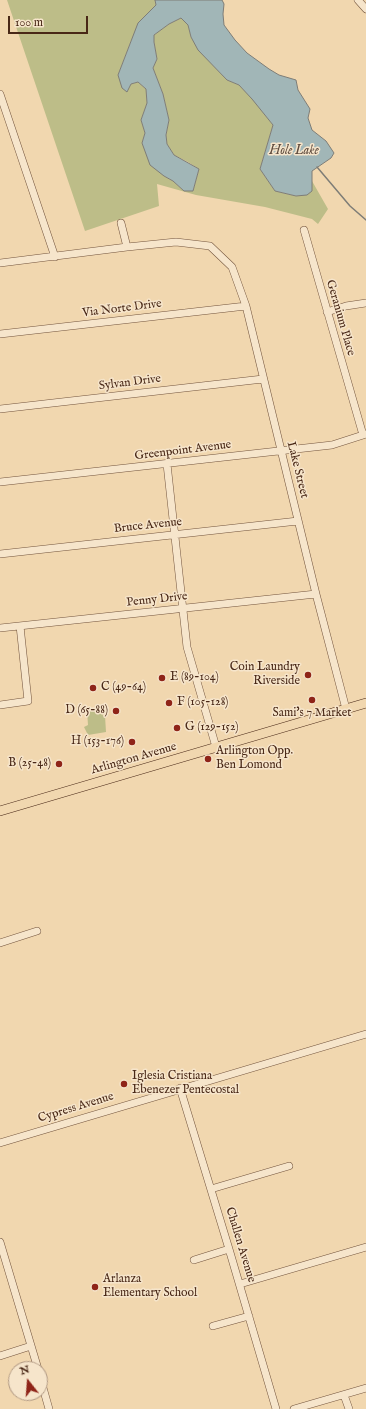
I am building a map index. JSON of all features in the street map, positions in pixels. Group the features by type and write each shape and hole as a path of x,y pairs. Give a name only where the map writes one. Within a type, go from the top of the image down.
{"main road":[{"name":"Arlington Avenue","path":"0,811 366,703"}],"street":[{"path":"358,0 366,9"},
{"path":"0,94 55,257"},
{"path":"0,263 127,247 121,223"},
{"name":"Geranium Place","path":"304,230 364,434"},
{"name":"Lake Street","path":"127,247 176,242 210,246 232,267 246,306 316,594 346,709"},
{"path":"327,312 346,306 366,303"},
{"name":"Via Norte Drive","path":"0,334 246,306"},
{"name":"Sylvan Drive","path":"0,409 263,379"},
{"name":"Greenpoint Avenue","path":"0,482 332,445 364,434"},
{"path":"167,464 188,652 216,747"},
{"name":"Bruce Avenue","path":"0,554 298,521"},
{"name":"Penny Drive","path":"0,628 316,594"},
{"path":"0,704 28,702 20,626"},
{"path":"0,943 37,931"},
{"name":"Cypress Avenue","path":"0,1143 180,1088 366,1034"},
{"name":"Challen Avenue","path":"180,1088 240,1284 276,1409"},
{"path":"211,1189 289,1166"},
{"path":"0,1242 36,1361"},
{"path":"240,1284 366,1247"},
{"path":"194,1260 229,1249"},
{"path":"213,1326 249,1316"},
{"path":"0,1356 31,1346"},
{"path":"294,1409 366,1388"},
{"path":"344,1395 349,1409"}],"green space":[{"path":"7,0 155,0 156,5 131,41 118,75 127,91 131,84 138,82 146,89 147,103 141,120 145,133 142,143 164,176 173,181 184,191 193,191 199,169 174,155 167,144 166,135 169,120 163,94 153,68 157,59 154,35 169,24 181,18 188,25 191,37 215,67 227,80 239,85 254,100 273,125 260,169 275,191 296,196 312,191 312,181 328,209 318,224 312,219 265,207 196,195 157,184 159,206 85,231"},
{"path":"102,708 103,716 105,716 106,732 88,735 84,727 88,725 87,710"}],"water":[{"name":"Hole Lake","path":"155,0 222,0 224,4 224,25 247,53 279,75 296,80 298,90 310,109 308,118 312,130 326,141 334,153 331,158 312,171 312,191 307,195 296,196 275,191 260,169 273,125 239,85 227,80 198,50 191,37 188,25 181,18 169,24 154,35 157,59 153,68 163,94 169,120 166,135 167,144 174,155 199,169 193,191 184,191 173,181 150,165 142,143 145,133 141,120 147,103 146,89 138,82 131,84 127,92 122,88 118,75 138,23 156,5"}],"waterway":[{"path":"317,167 350,206 366,220"}],"place":[{"name":"Coin Laundry Riverside","path":"308,675"},
{"name":"E (89-104)","path":"162,678"},
{"name":"C (49-64)","path":"93,688"},
{"name":"Sami's 7 Market","path":"312,700"},
{"name":"F (105-128)","path":"169,703"},
{"name":"D (65-88)","path":"116,711"},
{"name":"G (129-152)","path":"177,728"},
{"name":"H (153-176)","path":"132,742"},
{"name":"Arlington Opp. Ben Lomond","path":"208,759"},
{"name":"B (25-48)","path":"59,764"},
{"name":"Iglesia Cristiana Ebenezer Pentecostal","path":"124,1084"},
{"name":"Arlanza Elementary School","path":"95,1287"}]}
